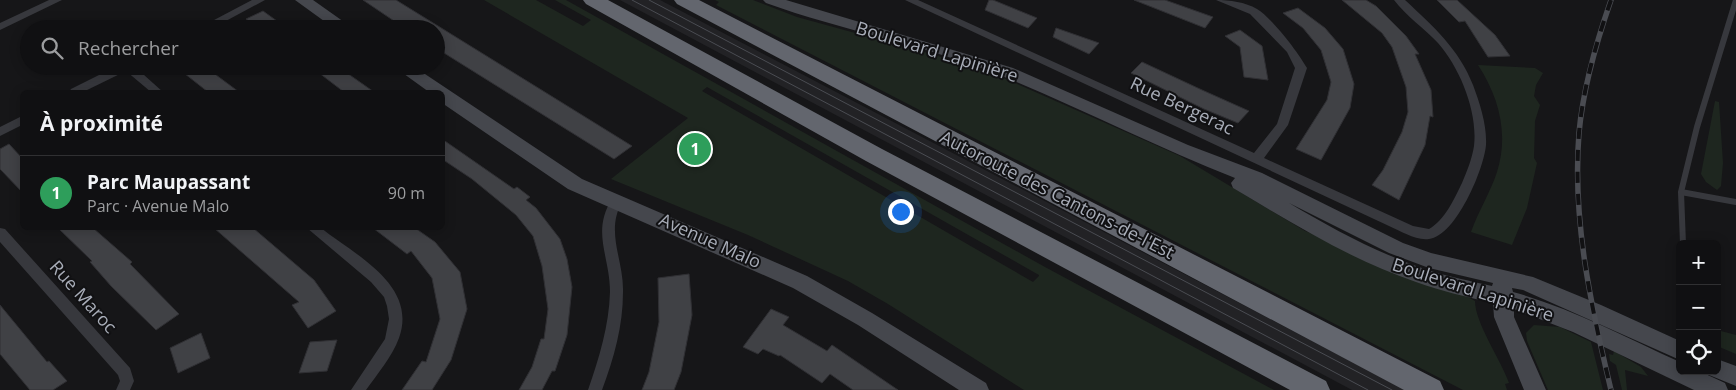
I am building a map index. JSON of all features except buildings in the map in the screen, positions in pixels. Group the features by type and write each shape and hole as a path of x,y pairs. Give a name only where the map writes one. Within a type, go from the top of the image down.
{"highway":[{"path":"593,0 945,193 1316,390"},
{"name":"Autoroute des Cantons-de-l'Est","path":"684,0 1430,390"}],"main road":[{"path":"303,0 333,20"},
{"name":"Boulevard Lapinière","path":"770,0 814,15 996,68 1182,150 1255,178 1408,252 1502,286 1684,379"},
{"name":"Avenue Malo","path":"415,75 437,90"},
{"name":"Avenue Malo","path":"445,95 575,184 616,202"},
{"name":"Boulevard Lapinière","path":"1502,286 1526,283 1568,299 1676,348"},
{"path":"1502,286 1506,325 1535,390"},
{"path":"1721,370 1736,376"}],"street":[{"path":"220,20 260,0"},
{"name":"Rue Bergerac","path":"910,0 1414,231 1431,234 1440,228 1474,171 1480,146 1478,118 1460,66 1436,35 1399,0"},
{"path":"1221,0 1254,12 1291,50 1301,68 1282,125 1256,159"},
{"path":"0,27 50,1"},
{"path":"79,90 108,75"},
{"path":"137,75 155,90"},
{"path":"0,132 20,121"},
{"path":"596,390 608,355 616,309 616,275 607,224 608,215 616,202"},
{"name":"Avenue Malo","path":"616,202 776,270 813,289 978,390"},
{"path":"315,230 389,292 395,310 395,327 389,345 358,390"},
{"name":"Rue Maroc","path":"0,233 125,372 127,380 123,390"},
{"name":"Boulevard Lapinière","path":"1684,379 1717,390"}],"lane":[{"path":"1683,240 1681,192 1697,127 1736,0"},
{"path":"1681,192 1736,202"}],"shaded area":[{"path":"484,0 536,0 583,26 591,20 555,0 566,0 1045,267 1274,390 1024,390 888,304 848,281 748,235 611,179 688,118","holes":["707,87 1039,275 1033,282 702,91"]},
{"path":"620,0 660,0 1406,390 1352,390"},
{"path":"715,0 753,0 797,17 935,55 1006,79 1180,156 1305,231 1468,297 1475,301 1479,320 1509,383 1505,384 1507,390 1463,390 716,5 719,2"},
{"path":"1478,65 1535,68 1543,73 1536,85 1534,96 1540,105 1535,121 1534,158 1537,163 1527,208 1512,245 1471,232 1497,172 1502,144 1500,116 1492,90"},
{"path":"1715,101 1719,102 1723,163 1721,186 1717,190 1706,182 1701,174"},
{"path":"1534,325 1560,327 1591,342 1603,390 1548,390 1527,341 1526,333"},
{"path":"1721,331 1736,335 1736,354 1721,348"},
{"path":"1614,351 1641,367 1648,376 1625,370 1627,390 1622,390 1616,365 1610,361 1609,354 1613,355"}],"tram line":[{"path":"632,0 1368,390"},
{"path":"649,0 1392,390"}],"railway":[{"path":"1611,0 1595,49 1587,82 1579,133 1578,166 1578,198 1585,263 1590,295 1611,390"}],"place":[{"name":"Parc Maupassant","path":"695,149"}]}
